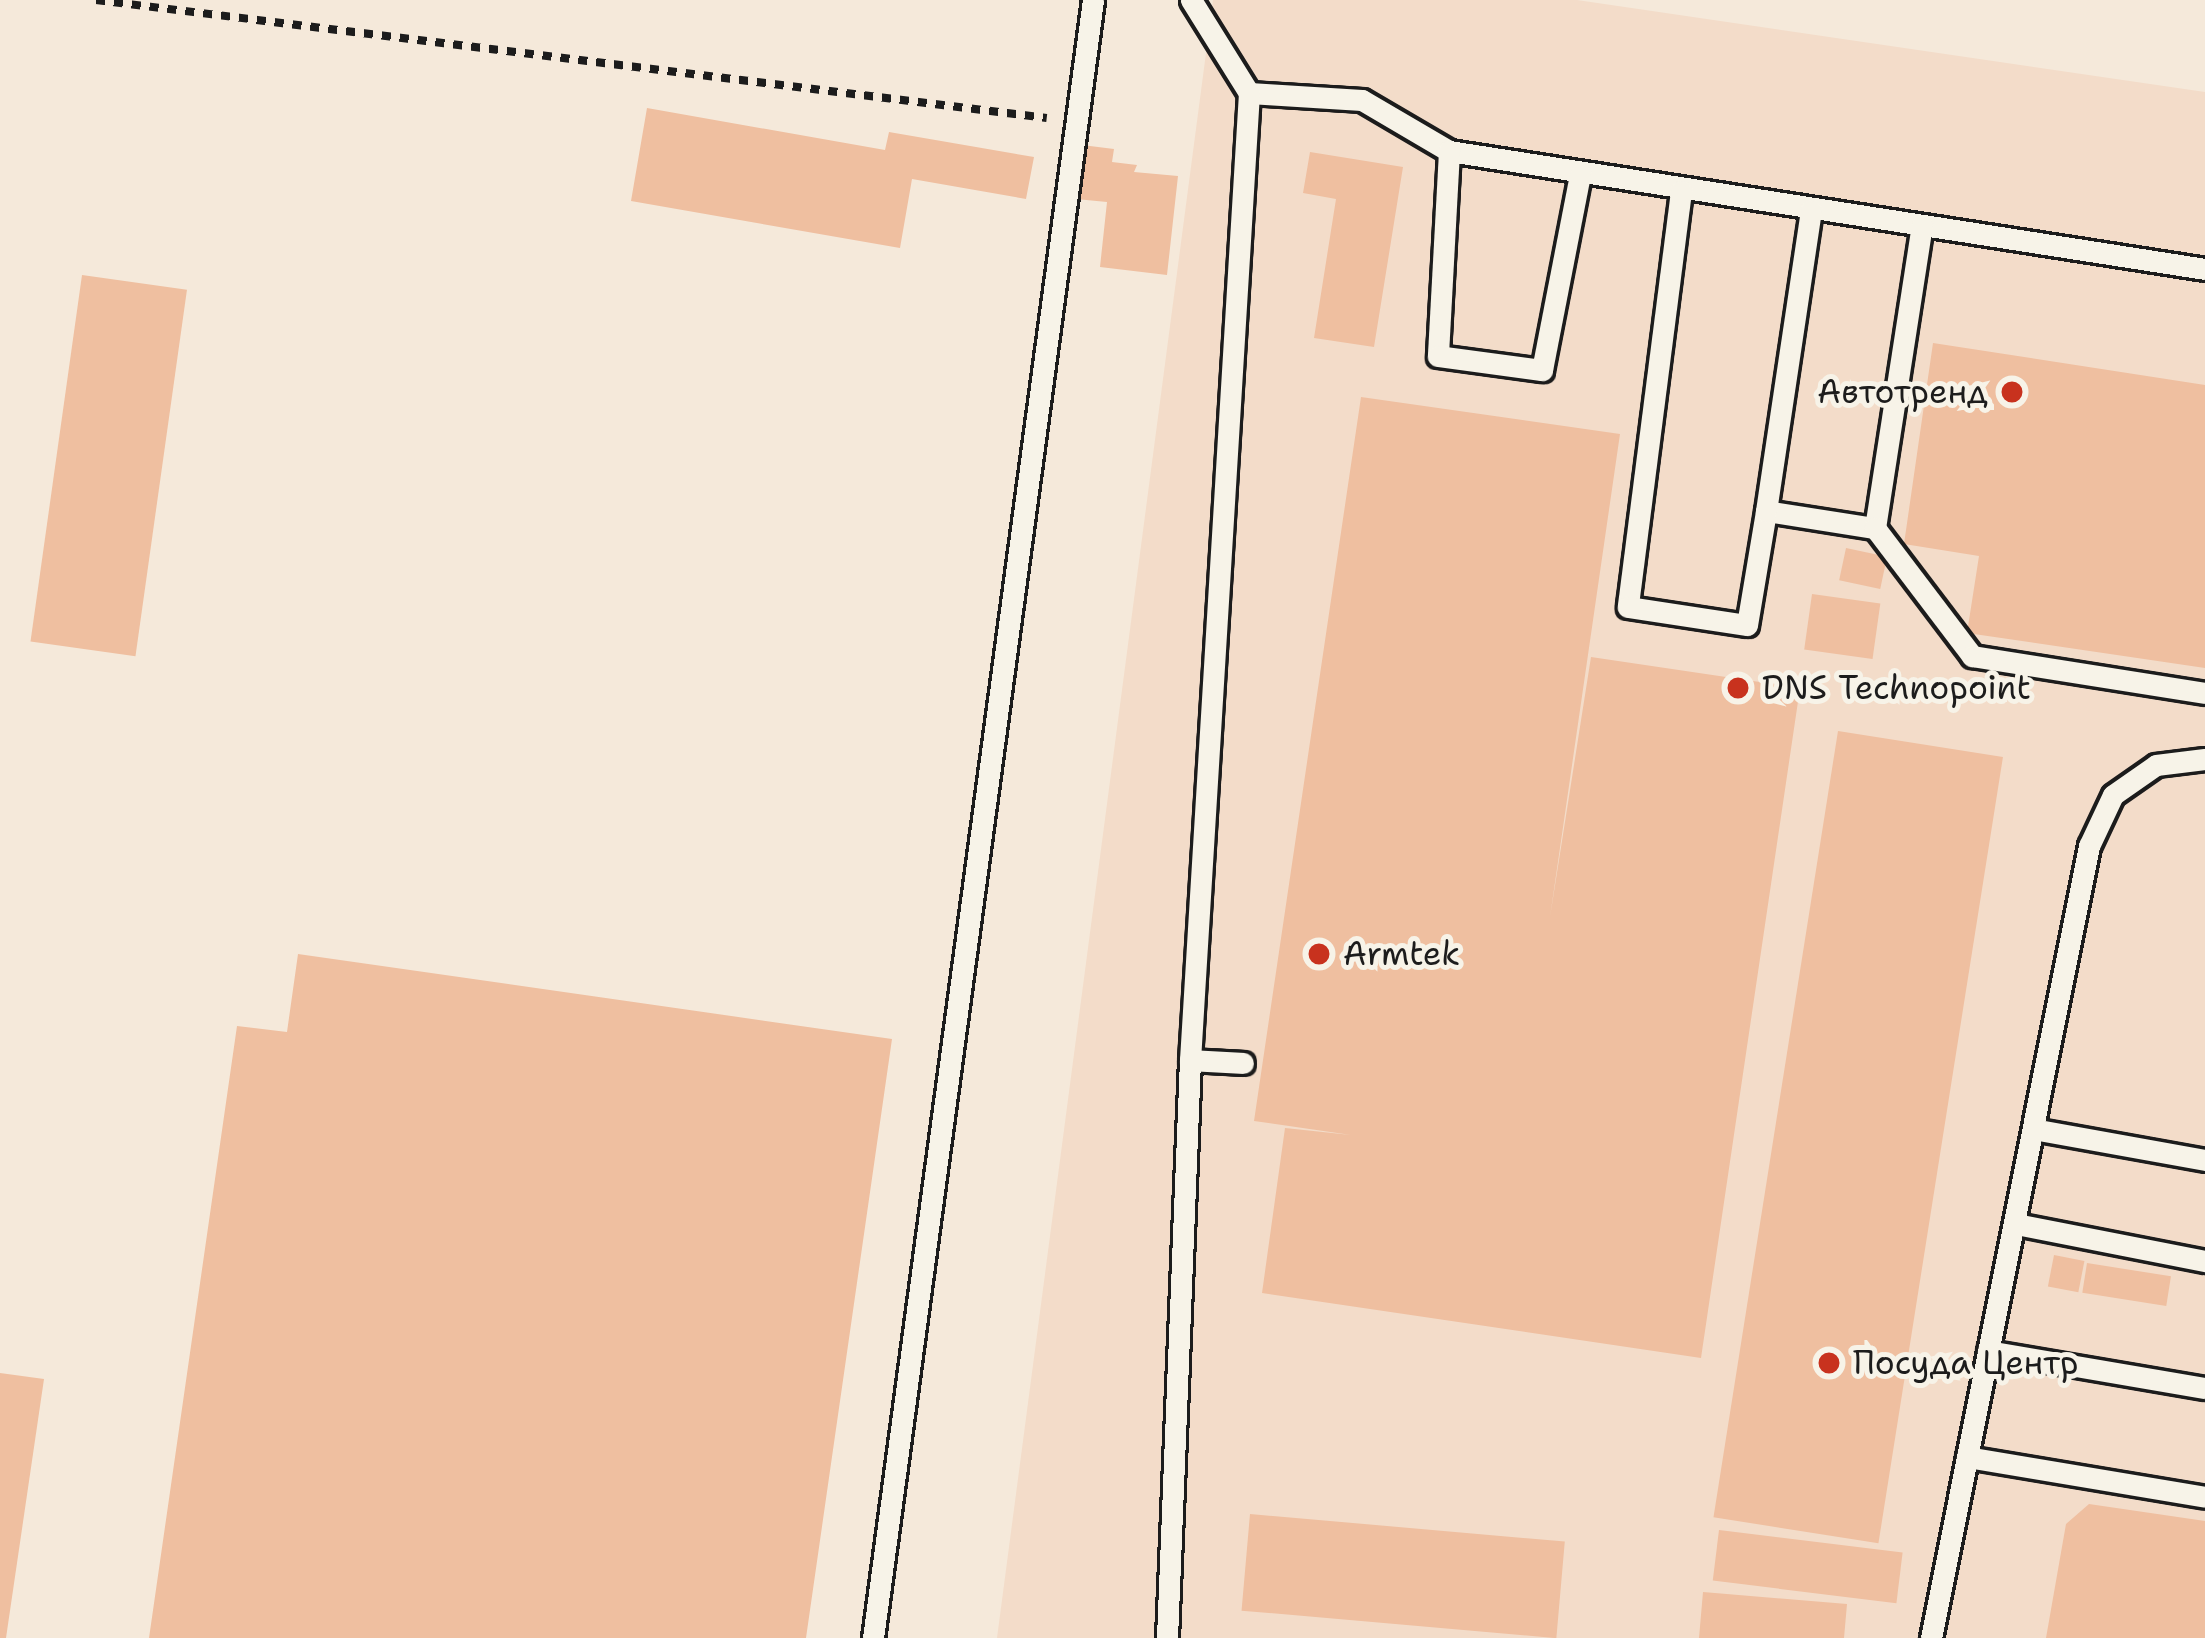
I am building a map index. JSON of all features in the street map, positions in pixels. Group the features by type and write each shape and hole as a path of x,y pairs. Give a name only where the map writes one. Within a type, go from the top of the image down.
{"lane":[{"path":"873,1638 1071,121 1093,0"},
{"path":"1167,1638 1190,1060 1249,93 1191,0"},
{"path":"1249,93 1362,100 1449,152 2205,269"},
{"path":"1449,152 1438,356 1542,370 1580,174"},
{"path":"1681,190 1628,607 1748,626 1811,210"},
{"path":"1875,528 1922,226"},
{"path":"1766,511 1875,528 1972,656 2205,693"},
{"path":"1931,1638 2089,846 2113,795 2156,765 2205,759"},
{"path":"1190,1060 1243,1064"},
{"path":"2033,1129 2205,1160"},
{"path":"2016,1224 2205,1261"},
{"path":"1988,1351 2205,1388"},
{"path":"1967,1457 2205,1497"}],"path":[{"path":"96,0 1071,121"}],"shaded area":[{"path":"1213,0 1577,0 2205,92 2205,1638 997,1638"}],"building":[{"path":"647,108 885,150 889,132 1034,157 1026,199 912,179 900,248 631,201"},
{"path":"1082,145 1114,149 1112,162 1137,165 1134,172 1178,176 1167,275 1100,267 1107,202 1076,199"},
{"path":"1310,152 1403,167 1374,347 1314,338 1336,199 1303,193"},
{"path":"82,275 187,290 135,656 31,641"},
{"path":"1933,343 2205,385 2205,668 1967,633 1979,556 1904,544"},
{"path":"1361,397 1620,434 1550,917 1591,657 1800,688 1701,1358 1262,1293 1285,1128 1351,1135 1254,1121"},
{"path":"1846,548 1887,557 1880,589 1839,580"},
{"path":"1812,594 1880,604 1873,659 1804,649"},
{"path":"1838,731 2003,757 1878,1543 1713,1517"},
{"path":"298,954 892,1039 806,1638 149,1638 237,1026 287,1032"},
{"path":"2054,1255 2084,1261 2078,1292 2048,1286"},
{"path":"2087,1263 2171,1276 2166,1306 2082,1293"},
{"path":"0,1373 44,1379 6,1638 0,1638"},
{"path":"2089,1504 2205,1521 2205,1638 2046,1638 2066,1524"},
{"path":"1250,1514 1565,1542 1556,1638 1242,1611"},
{"path":"1719,1530 1903,1553 1896,1603 1713,1581"},
{"path":"1703,1592 1847,1604 1844,1638 1699,1638"}],"place":[{"name":"Автотренд","path":"2012,392"},
{"name":"DNS Technopoint","path":"1738,688"},
{"name":"Armtek","path":"1319,954"},
{"name":"Посуда Центр","path":"1829,1363"}]}
